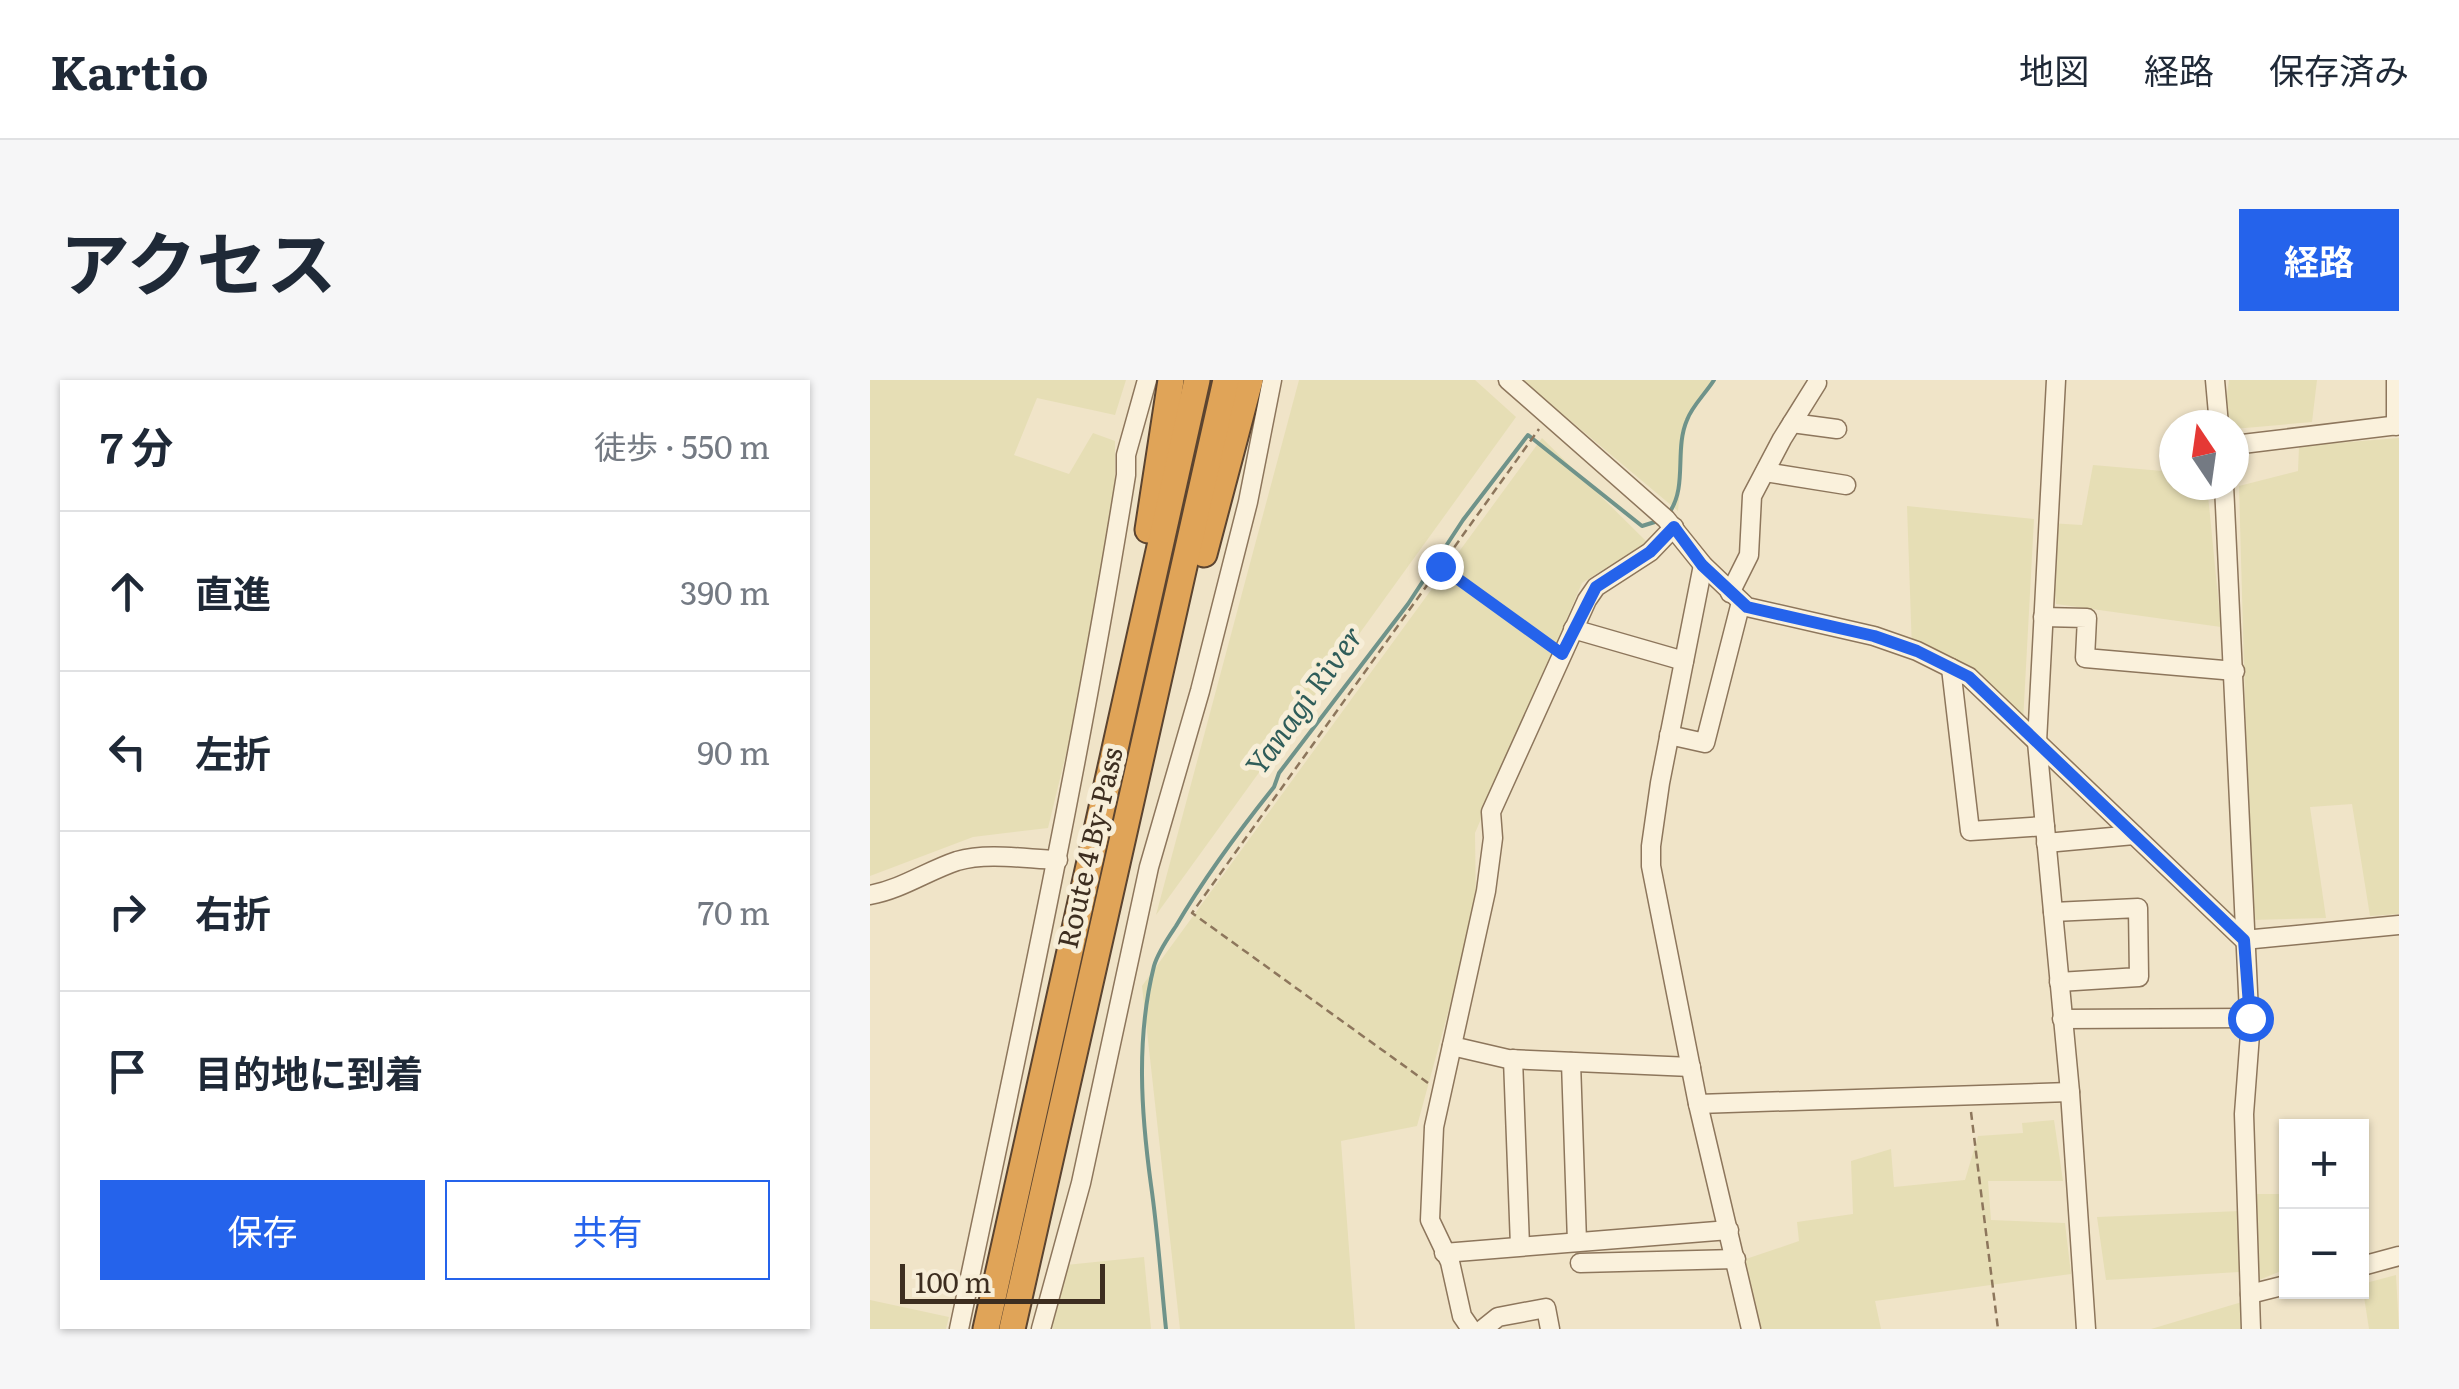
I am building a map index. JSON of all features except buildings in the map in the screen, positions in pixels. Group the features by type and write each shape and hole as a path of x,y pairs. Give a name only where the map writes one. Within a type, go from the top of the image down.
{"highway":[{"path":"1136,650 1150,509 1170,380"},
{"name":"Route 4 By-Pass","path":"986,1329 1197,380"},
{"name":"Route 4 By-Pass","path":"1012,1329 1226,380"},
{"path":"1148,728 1194,589 1250,380"}],"street":[{"path":"959,1329 1136,477 1126,454 1147,380"},
{"path":"1042,1329 1080,1183 1149,867 1248,502 1272,380"},
{"path":"1508,380 1674,527 1702,565 1736,598 1792,618 1874,636 1917,651 1969,677 2244,940 2399,924"},
{"path":"2056,380 2037,742 2070,1092 2086,1329"},
{"path":"2215,380 2217,410"},
{"path":"2249,443 2398,426 2396,380"},
{"path":"1669,735 1705,742 1749,556 1752,496 1817,383"},
{"path":"1792,423 1837,429"},
{"path":"1765,472 1846,484"},
{"path":"1226,498 1248,502"},
{"path":"2225,500 2250,1018 2244,1114 2252,1329"},
{"path":"1470,1329 1462,1316 1450,1262 1430,1220 1434,1127 1486,891 1493,838 1491,812 1596,587 1650,552 1674,527"},
{"path":"1702,565 1655,814 1651,866 1698,1104 1751,1329"},
{"path":"2043,617 2087,618 2085,658 2234,671"},
{"path":"1574,629 1684,661"},
{"path":"1951,668 1970,831 2134,835"},
{"path":"870,895 890,891 960,860 1058,860"},
{"path":"2052,912 2138,908 2139,977 2059,982"},
{"path":"2062,1018 2250,1018"},
{"path":"1452,1046 1513,1059 1691,1067"},
{"path":"1513,1059 1520,1246"},
{"path":"1570,1062 1577,1242"},
{"path":"1698,1104 2070,1092"},
{"path":"1444,1254 1729,1230"},
{"path":"2369,1264 2399,1256"},
{"path":"1580,1262 1736,1260"},
{"path":"2250,1294 2279,1287"},
{"path":"1482,1329 1498,1317 1546,1308 1550,1329"}],"path":[{"path":"1442,1092 1192,913 1549,415"},
{"path":"1440,566 1562,654"},
{"path":"1968,1095 1998,1329"}],"shaded area":[{"path":"870,380 1126,380 1115,415 1037,398 1014,455 1069,474 1093,433 1115,441 1115,510 1091,651 1048,828 973,837 870,876"},
{"path":"1299,380 1475,380 1516,417 1156,915"},
{"path":"1522,380 1712,380 1686,420 1678,511"},
{"path":"2229,380 2317,380 2312,422 2249,428 2249,410 2225,410"},
{"path":"1542,438 1647,542 1582,583 1475,833 1476,910 1417,1126 1341,1141 1355,1329 1180,1329 1142,986"},
{"path":"2399,438 2399,914 2370,916 2352,804 2310,807 2326,918 2251,920 2239,500 2249,500 2249,483 2298,471 2299,446"},
{"path":"2093,465 2159,471 2159,500 2208,500 2221,627 2056,604 2049,523 2082,525"},
{"path":"1907,506 2034,519 2023,722 1912,650"},
{"path":"2054,1120 2063,1181 1988,1181 1991,1220 2065,1223 2071,1274 1875,1301 1881,1329 1761,1329 1743,1260 1799,1241 1797,1222 1853,1214 1851,1161 1891,1149 1894,1187 1965,1180 1978,1136 2023,1133 2022,1123"},
{"path":"2242,1194 2279,1194 2279,1272 2254,1282 2239,1272 2106,1280 2097,1217 2240,1211"},
{"path":"1144,1257 1151,1329 1053,1329 1051,1322 1066,1265"},
{"path":"2396,1275 2399,1329 2369,1329 2364,1299 2369,1299 2369,1282"},
{"path":"870,1300 949,1317 946,1329 870,1329"},
{"path":"2242,1302 2256,1329 2151,1329"}],"waterway":[{"name":"Yanagi River","path":"1669,513 1678,491 1681,443 1687,420 1714,380"},
{"name":"Yanagi River","path":"1166,1329 1142,1075 1148,993 1164,945 1211,871 1274,787 1279,773 1408,604 1463,520 1528,435 1642,526 1658,521"}],"route":[{"path":"1440,566 1562,654 1586,600 1596,587 1650,552 1674,527 1702,565 1747,607 1874,636 1917,651 1969,677 2244,940 2250,1018"}]}
